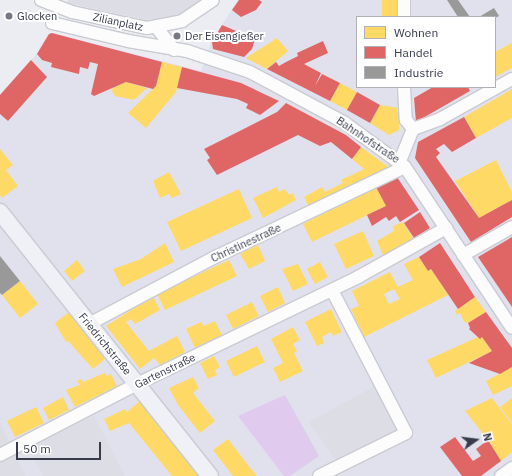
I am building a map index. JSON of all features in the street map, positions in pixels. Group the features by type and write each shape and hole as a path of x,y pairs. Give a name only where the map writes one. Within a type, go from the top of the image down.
{"main road":[{"name":"Friedrichstraße","path":"0,212 210,476"}],"street":[{"name":"Zilianplatz","path":"41,0 72,12 122,24 157,28 182,22 213,0"},
{"path":"404,0 404,16"},
{"name":"Bahnhofstraße","path":"52,23 174,50 187,51 265,80 345,123 402,164 512,328"},
{"path":"157,28 174,50"},
{"path":"496,88 512,79"},
{"path":"404,88 406,120 413,129"},
{"path":"413,129 440,119 496,88"},
{"path":"402,164 413,129"},
{"name":"Christinestraße","path":"89,324 213,258 341,199 402,164"},
{"path":"463,255 499,233 512,227"},
{"name":"Gartenstraße","path":"0,455 137,384 358,277 446,228"},
{"path":"319,476 406,434 332,290"},
{"path":"501,476 512,468"}],"shaded area":[{"path":"68,0 203,0 179,15 166,19 144,20 67,3"},
{"path":"238,0 512,0 512,476 26,476 0,421 0,94 35,56 48,34 52,33 201,71 211,42"},
{"path":"375,386 399,431 336,460 308,422"},
{"path":"285,395 319,456 290,476 284,476 238,416"},
{"path":"94,416 125,476 43,476 28,447"},
{"path":"0,421 9,440 26,476 0,476"}],"building: Wohnen":[{"path":"382,0 398,0 398,16 382,16"},
{"path":"277,38 288,51 267,69 246,58"},
{"path":"512,43 512,68 496,76 496,51"},
{"path":"162,62 182,67 176,92 146,128 128,113 156,86"},
{"path":"126,82 147,88 134,100 115,96 111,89"},
{"path":"340,83 357,92 347,110 330,101"},
{"path":"512,89 512,118 476,138 464,117"},
{"path":"380,105 399,108 399,130 389,135 370,123"},
{"path":"361,147 390,168 310,209 304,197 322,187 325,192 343,183 341,180 364,169 352,159"},
{"path":"0,149 13,165 6,170 18,186 2,198 0,195"},
{"path":"496,160 512,192 512,200 479,218 455,181"},
{"path":"169,172 181,194 172,198 169,194 160,198 153,181"},
{"path":"277,187 279,192 285,189 289,195 293,193 296,200 263,218 253,198"},
{"path":"376,187 386,206 312,242 303,224"},
{"path":"239,189 252,218 181,251 167,222"},
{"path":"403,222 414,240 383,255 377,241 394,231 393,226"},
{"path":"363,231 374,256 346,269 334,244"},
{"path":"165,243 174,262 122,287 113,269 141,259"},
{"path":"258,245 265,261 249,269 240,254"},
{"path":"419,257 428,271 431,269 448,295 364,337 351,309 359,306 352,291 390,272 398,287 413,280 404,264","holes":["394,289 400,299 389,304 384,294"]},
{"path":"77,260 85,271 72,281 64,271"},
{"path":"229,260 237,276 165,310 157,294"},
{"path":"320,262 328,277 315,284 307,269"},
{"path":"298,264 308,284 293,291 282,269"},
{"path":"20,281 38,304 20,318 2,295"},
{"path":"278,287 285,303 268,312 260,296"},
{"path":"153,296 160,310 135,324 131,319 126,322 149,351 177,336 185,352 160,365 154,358 140,369 106,326"},
{"path":"475,297 486,312 468,323 464,322 460,313 457,315 455,311"},
{"path":"252,302 259,316 233,329 226,315"},
{"path":"331,309 342,332 333,336 331,332 322,337 324,343 317,346 305,322"},
{"path":"69,312 105,359 93,369 68,341 66,342 55,323"},
{"path":"215,321 222,335 195,348 186,329 201,322 204,326"},
{"path":"293,327 300,340 293,344 297,351 294,353 303,371 280,382 273,368 283,363 271,339"},
{"path":"478,337 482,337 492,351 436,378 427,360"},
{"path":"257,346 265,362 234,377 226,361"},
{"path":"214,356 220,367 215,370 217,375 208,379 200,363"},
{"path":"512,367 512,386 493,395 486,381"},
{"path":"105,373 107,376 111,374 117,386 75,407 66,390 80,385 77,381 81,379 83,382"},
{"path":"193,377 199,388 193,393 215,421 200,433 178,405 169,388"},
{"path":"63,397 69,410 49,420 43,408"},
{"path":"492,398 512,424 512,452 501,461 490,446 492,445 465,411"},
{"path":"512,398 512,423 500,407"},
{"path":"141,400 200,476 172,476 129,423 110,431 104,419 125,409 127,412"},
{"path":"36,407 44,423 15,437 7,421"},
{"path":"228,439 257,476 233,476 213,450"}],"building: Handel":[{"path":"239,0 259,0 262,2 256,10 241,17 232,10"},
{"path":"222,25 255,39 252,49 244,57 213,49 212,42"},
{"path":"52,33 162,62 156,86 153,89 126,82 94,96 91,94 98,64 90,62 88,69 80,67 79,74 51,67 52,63 42,60 37,54 49,34"},
{"path":"323,41 328,53 304,64 321,73 315,86 322,74 340,83 330,101 267,69 276,62 279,66 298,56 297,53"},
{"path":"31,60 47,77 8,121 0,114 0,95"},
{"path":"182,67 241,83 279,101 260,115 246,108 248,104 237,99 177,88"},
{"path":"431,88 468,88 470,91 416,122 414,98"},
{"path":"357,92 380,105 370,123 347,110"},
{"path":"286,103 346,135 361,147 352,159 331,142 320,146 298,135 217,175 207,160 210,158 204,149 277,112"},
{"path":"464,117 476,138 452,152 444,144 436,149 440,153 436,157 479,218 512,200 512,217 471,242 415,158 418,142"},
{"path":"397,177 419,210 400,222 396,216 389,221 386,217 372,226 367,215 386,206 376,187"},
{"path":"420,212 430,228 414,238 404,223"},
{"path":"512,237 512,307 478,257"},
{"path":"440,243 475,297 458,309 431,269 428,271 419,257"},
{"path":"486,312 512,348 512,367 500,374 469,363 492,351 482,337 480,339 469,329 468,323"},
{"path":"455,437 473,461 481,456 476,449 488,440 501,461 481,476 462,476 440,447"}],"building: Industrie":[{"path":"447,0 458,0 469,16 457,16"},
{"path":"494,8 499,16 496,18 496,16 481,16"},
{"path":"0,256 20,281 2,295 0,293"}],"place":[{"name":"Glocken","path":"9,16"},
{"name":"Der Eisengießer","path":"177,36"}]}
